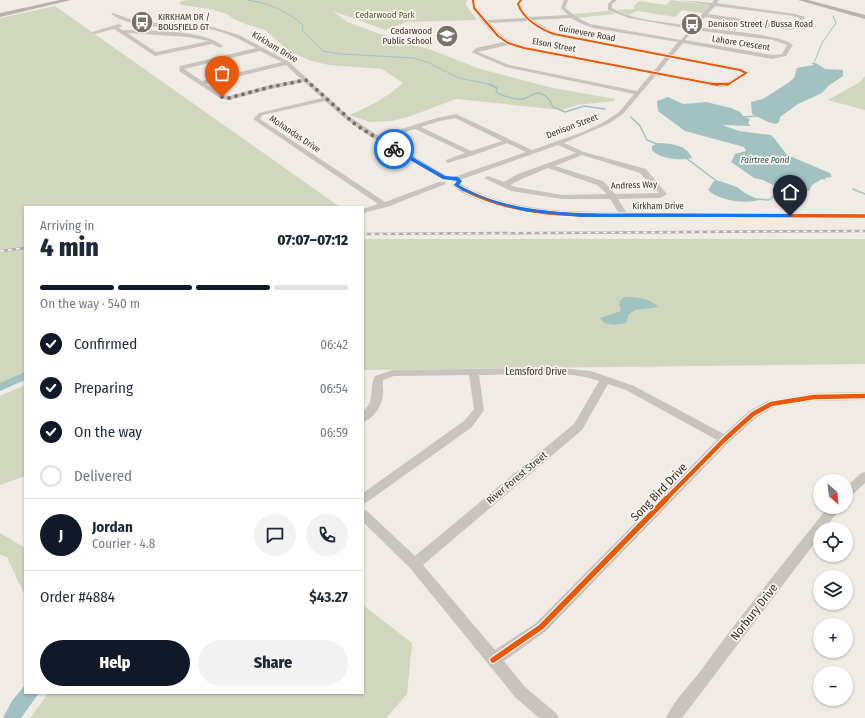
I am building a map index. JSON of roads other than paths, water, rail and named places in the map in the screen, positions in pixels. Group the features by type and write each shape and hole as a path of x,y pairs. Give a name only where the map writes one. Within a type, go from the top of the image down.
{"main road":[{"path":"0,15 68,0"},
{"path":"801,0 865,17"}],"street":[{"name":"Elson Street","path":"473,0 474,8 498,36 508,43 524,48 654,74"},
{"name":"Guinevere Road","path":"520,0 518,7 538,27 554,34 740,70 746,74 727,85 720,86 654,74"},
{"path":"566,0 563,8 584,24 681,42"},
{"path":"615,0 610,4 610,8 620,14 693,28"},
{"path":"682,0 715,2 795,15 804,18 796,27 790,28 704,16"},
{"name":"Denison Street","path":"457,182 596,128 621,114 715,2"},
{"name":"Kirkham Drive","path":"112,14 132,21 156,25 194,26 221,30 237,36 286,63 356,125 443,181"},
{"path":"486,22 572,16"},
{"path":"94,32 132,21"},
{"path":"114,27 155,54 214,42"},
{"name":"Lahore Crescent","path":"681,42 778,57 784,55 790,45 774,39 693,28"},
{"path":"121,31 188,35 200,37 220,46"},
{"path":"508,43 478,49 475,52 508,66 638,93"},
{"path":"260,49 182,68 181,70 222,97 229,98 270,87 306,80"},
{"path":"201,83 286,63"},
{"name":"Mohandas Drive","path":"325,99 261,114 256,119 384,205"},
{"path":"378,139 456,116 531,152"},
{"path":"416,127 472,154"},
{"path":"448,162 508,141"},
{"name":"Andress Way","path":"488,178 514,189 562,197 660,196 663,194 648,174 643,171 582,153 558,142"},
{"path":"504,185 521,176 582,153"},
{"path":"548,166 605,186 613,196 624,215"},
{"path":"364,211 384,205 443,181 447,186 457,182"},
{"name":"Kirkham Drive","path":"457,182 480,197 524,209 566,214 865,216"},
{"name":"Lemsford Drive","path":"364,417 374,406 379,390 377,383 379,378 384,375 401,373 560,371 591,374 630,388 725,439"},
{"path":"364,498 461,429 473,418 479,410 474,373"},
{"name":"River Forest Street","path":"415,564 578,427 605,380"},
{"name":"Song Bird Drive","path":"493,660 541,627 725,439 753,414 771,404 814,397 865,396"},
{"path":"853,487 865,476"},
{"name":"Norbury Drive","path":"674,718 718,658 830,514"},
{"path":"364,515 415,564 520,692 551,718"}],"water":[{"path":"811,63 816,63 825,69 846,70 843,70 843,76 828,86 822,93 798,104 780,117 779,122 776,124 768,122 752,114 751,102 763,99 788,83 794,78 797,68 814,65"},
{"name":"Fairtree Pond","path":"668,97 683,104 706,102 731,108 740,112 744,117 750,119 748,123 751,126 722,125 739,131 771,135 787,155 830,173 832,177 825,178 825,180 822,179 812,185 809,191 783,190 763,180 754,178 731,162 735,154 746,151 744,147 685,131 658,111 657,101"},
{"path":"658,143 673,144 682,147 692,158 676,159 655,153 652,150 652,146"},
{"path":"714,181 720,181 737,187 759,200 747,202 732,201 719,197 708,190"},
{"path":"624,297 647,300 658,307 635,310 629,314 626,323 614,325 604,323 600,318 621,311 619,302"},
{"path":"24,372 24,380 0,391 0,383"},
{"path":"24,686 24,694 38,694 21,718 3,718 12,701"}],"waterway":[{"path":"248,0 263,3 290,15 303,25 302,30 323,51 341,54 413,58 427,62 459,78 493,85"},
{"path":"814,63 822,43 836,23 833,16"},
{"path":"488,84 497,88 496,92 513,98 523,99 534,94 541,93 551,102 553,107 565,112 584,106 605,109"},
{"path":"742,117 758,116"},
{"path":"631,117 640,126 647,140 659,145"},
{"path":"686,158 718,182"},
{"path":"756,199 769,200 783,188"},
{"path":"853,189 865,194"}],"railway":[{"path":"364,234 865,231"},
{"path":"0,251 24,248"}],"place":[{"name":"KIRKHAM DR / BOUSFIELD GT","path":"142,22"},
{"name":"Denison Street / Bussa Road","path":"692,24"},
{"name":"Cedarwood Public School","path":"447,36"}],"park label":[{"name":"Cedarwood Park","path":"385,15"}]}
